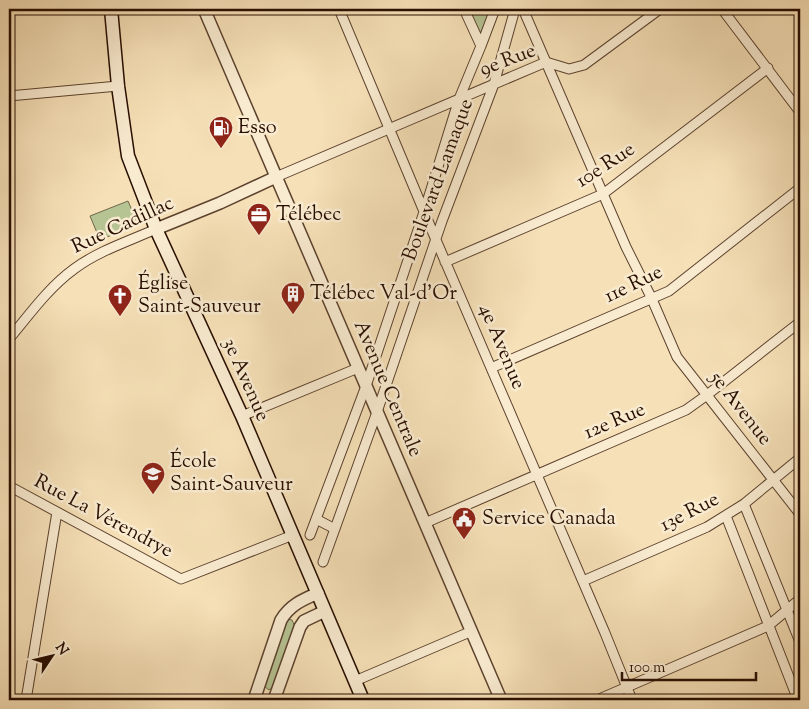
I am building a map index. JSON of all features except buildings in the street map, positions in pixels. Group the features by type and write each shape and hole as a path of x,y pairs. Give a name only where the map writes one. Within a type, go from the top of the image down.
{"main road":[{"name":"3e Avenue","path":"111,9 118,86 128,156 156,229 242,416 364,700"}],"street":[{"name":"Avenue Centrale","path":"204,9 501,700"},
{"name":"4e Avenue","path":"338,9 584,581 632,700"},
{"path":"464,9 481,46"},
{"name":"Boulevard Lamaque","path":"310,535 366,386 424,212 459,98 494,9"},
{"name":"Boulevard Lamaque","path":"323,562 436,240 494,84 515,9"},
{"name":"5e Avenue","path":"523,9 626,248 651,297 672,348 677,357 800,514"},
{"name":"9e Rue","path":"276,177 546,62 569,69 584,65 660,9"},
{"path":"722,9 800,112"},
{"name":"10e Rue","path":"446,262 603,194 768,68"},
{"path":"9,96 118,86"},
{"name":"Rue Cadillac","path":"9,339 54,285 75,268 102,253 276,177"},
{"name":"11e Rue","path":"492,368 651,297 669,291 800,188"},
{"name":"12e Rue","path":"425,524 686,410 800,322"},
{"path":"242,416 358,368"},
{"name":"13e Rue","path":"584,581 707,527 744,504 800,458"},
{"name":"Rue La Vérendrye","path":"9,486 181,579 293,534"},
{"path":"744,504 800,642"},
{"path":"26,700 57,512"},
{"path":"726,516 798,700"},
{"path":"316,519 335,529"},
{"path":"254,700 280,620 292,605 318,593"},
{"path":"598,700 768,626 800,599"},
{"path":"274,700 300,627 304,621 325,611"},
{"path":"355,681 472,631"}],"green space":[{"path":"464,9 494,9 481,46"},
{"path":"128,201 138,224 100,240 90,216"},
{"path":"288,619 292,620 295,627 274,686 269,690 264,686 285,621"}],"place":[{"name":"Esso","path":"221,149"},
{"name":"Télébec","path":"259,236"},
{"name":"Télébec Val-d'Or","path":"293,315"},
{"name":"Église Saint-Sauveur","path":"120,317"},
{"name":"École Saint-Sauveur","path":"153,495"},
{"name":"Service Canada","path":"464,540"}]}
